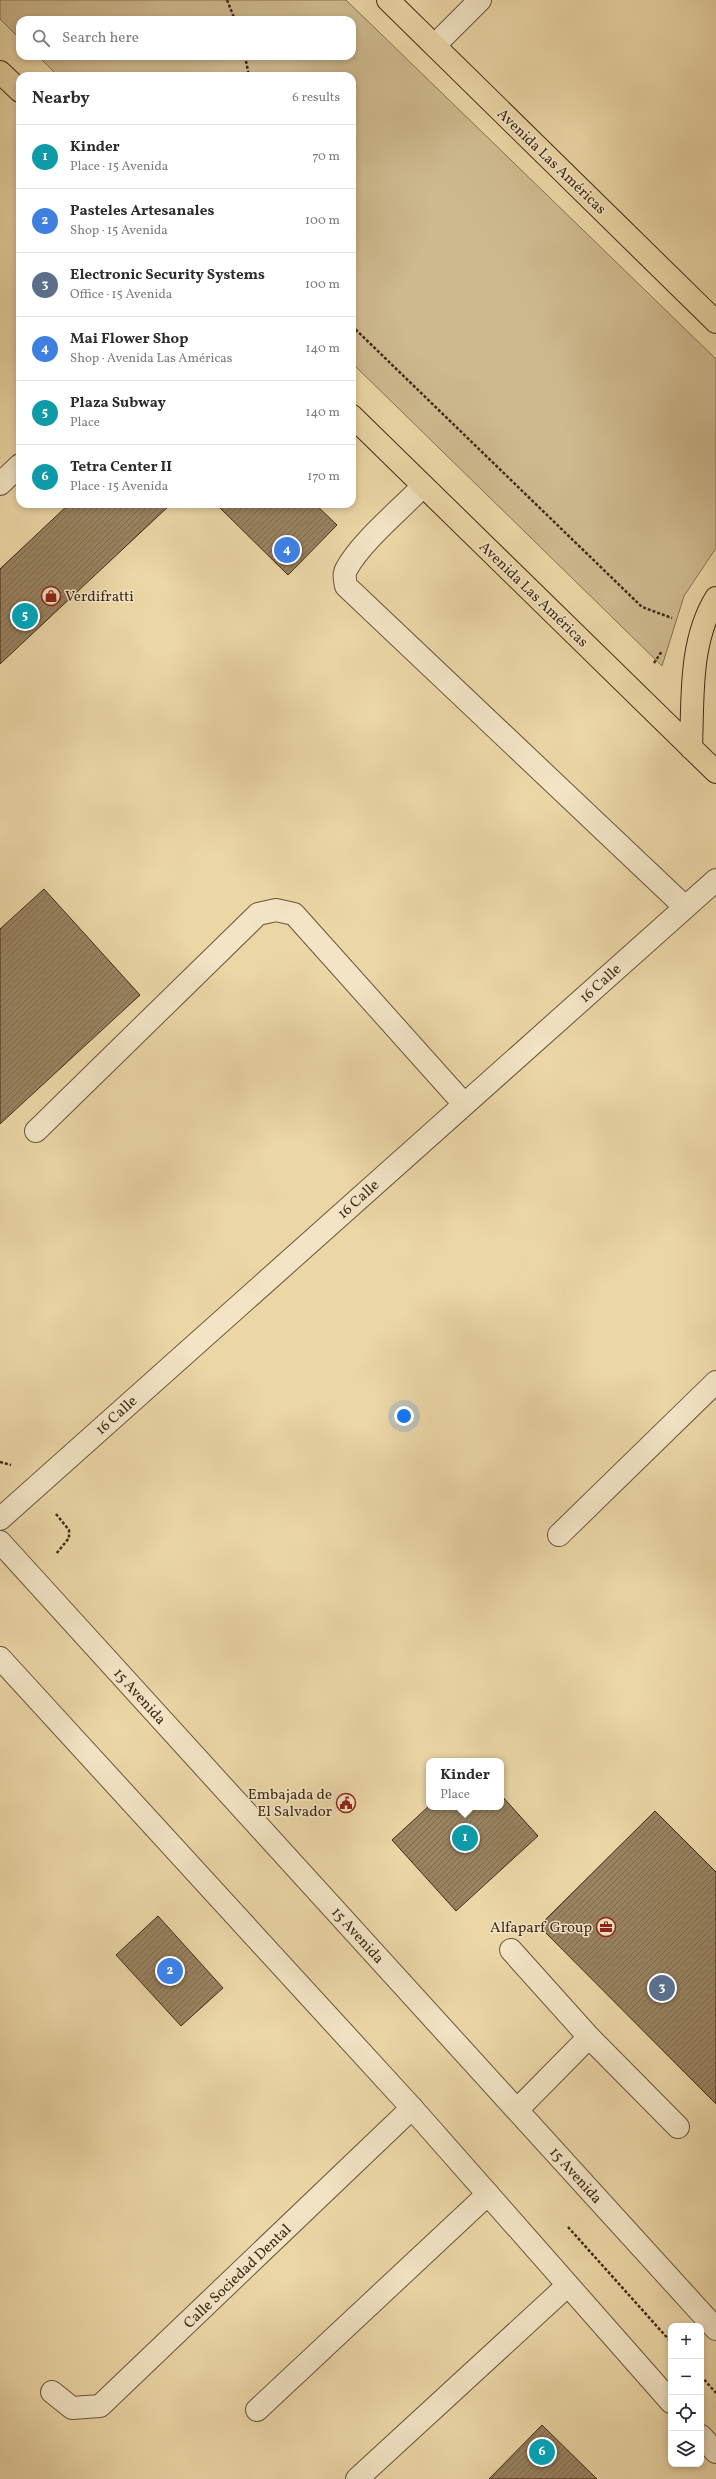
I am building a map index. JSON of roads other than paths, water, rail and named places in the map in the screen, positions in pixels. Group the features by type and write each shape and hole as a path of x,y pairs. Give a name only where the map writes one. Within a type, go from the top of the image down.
{"main road":[{"name":"Avenida Las Américas","path":"389,0 716,322"},
{"path":"0,72 16,87"},
{"name":"Avenida Las Américas","path":"356,420 716,772"},
{"path":"691,748 694,664 706,615 716,598"}],"street":[{"path":"435,46 480,0"},
{"path":"0,484 16,469"},
{"path":"423,486 361,550 346,568 344,574 346,586 685,907"},
{"name":"16 Calle","path":"0,1519 716,880"},
{"path":"36,1131 258,914 276,910 294,914 464,1104"},
{"path":"559,1535 716,1382"},
{"name":"15 Avenida","path":"0,1542 716,2329"},
{"path":"0,1658 412,2108 668,2399"},
{"path":"511,1950 589,2037 678,2127"},
{"path":"517,2110 589,2037"},
{"name":"Calle Sociedad Dental","path":"52,2392 72,2408 100,2406 412,2108"},
{"path":"257,2410 488,2194"},
{"path":"357,2479 568,2286"},
{"path":"704,2439 716,2452"}],"place":[{"name":"Mai Flower Shop","path":"287,550"},
{"name":"Verdifratti","path":"51,596"},
{"name":"Plaza Subway","path":"25,616"},
{"name":"Embajada de El Salvador","path":"346,1803"},
{"name":"Kinder","path":"465,1838"},
{"name":"Alfaparf Group","path":"606,1927"},
{"name":"Pasteles Artesanales","path":"170,1971"},
{"name":"Electronic Security Systems","path":"662,1988"},
{"name":"Tetra Center II","path":"542,2452"}]}
